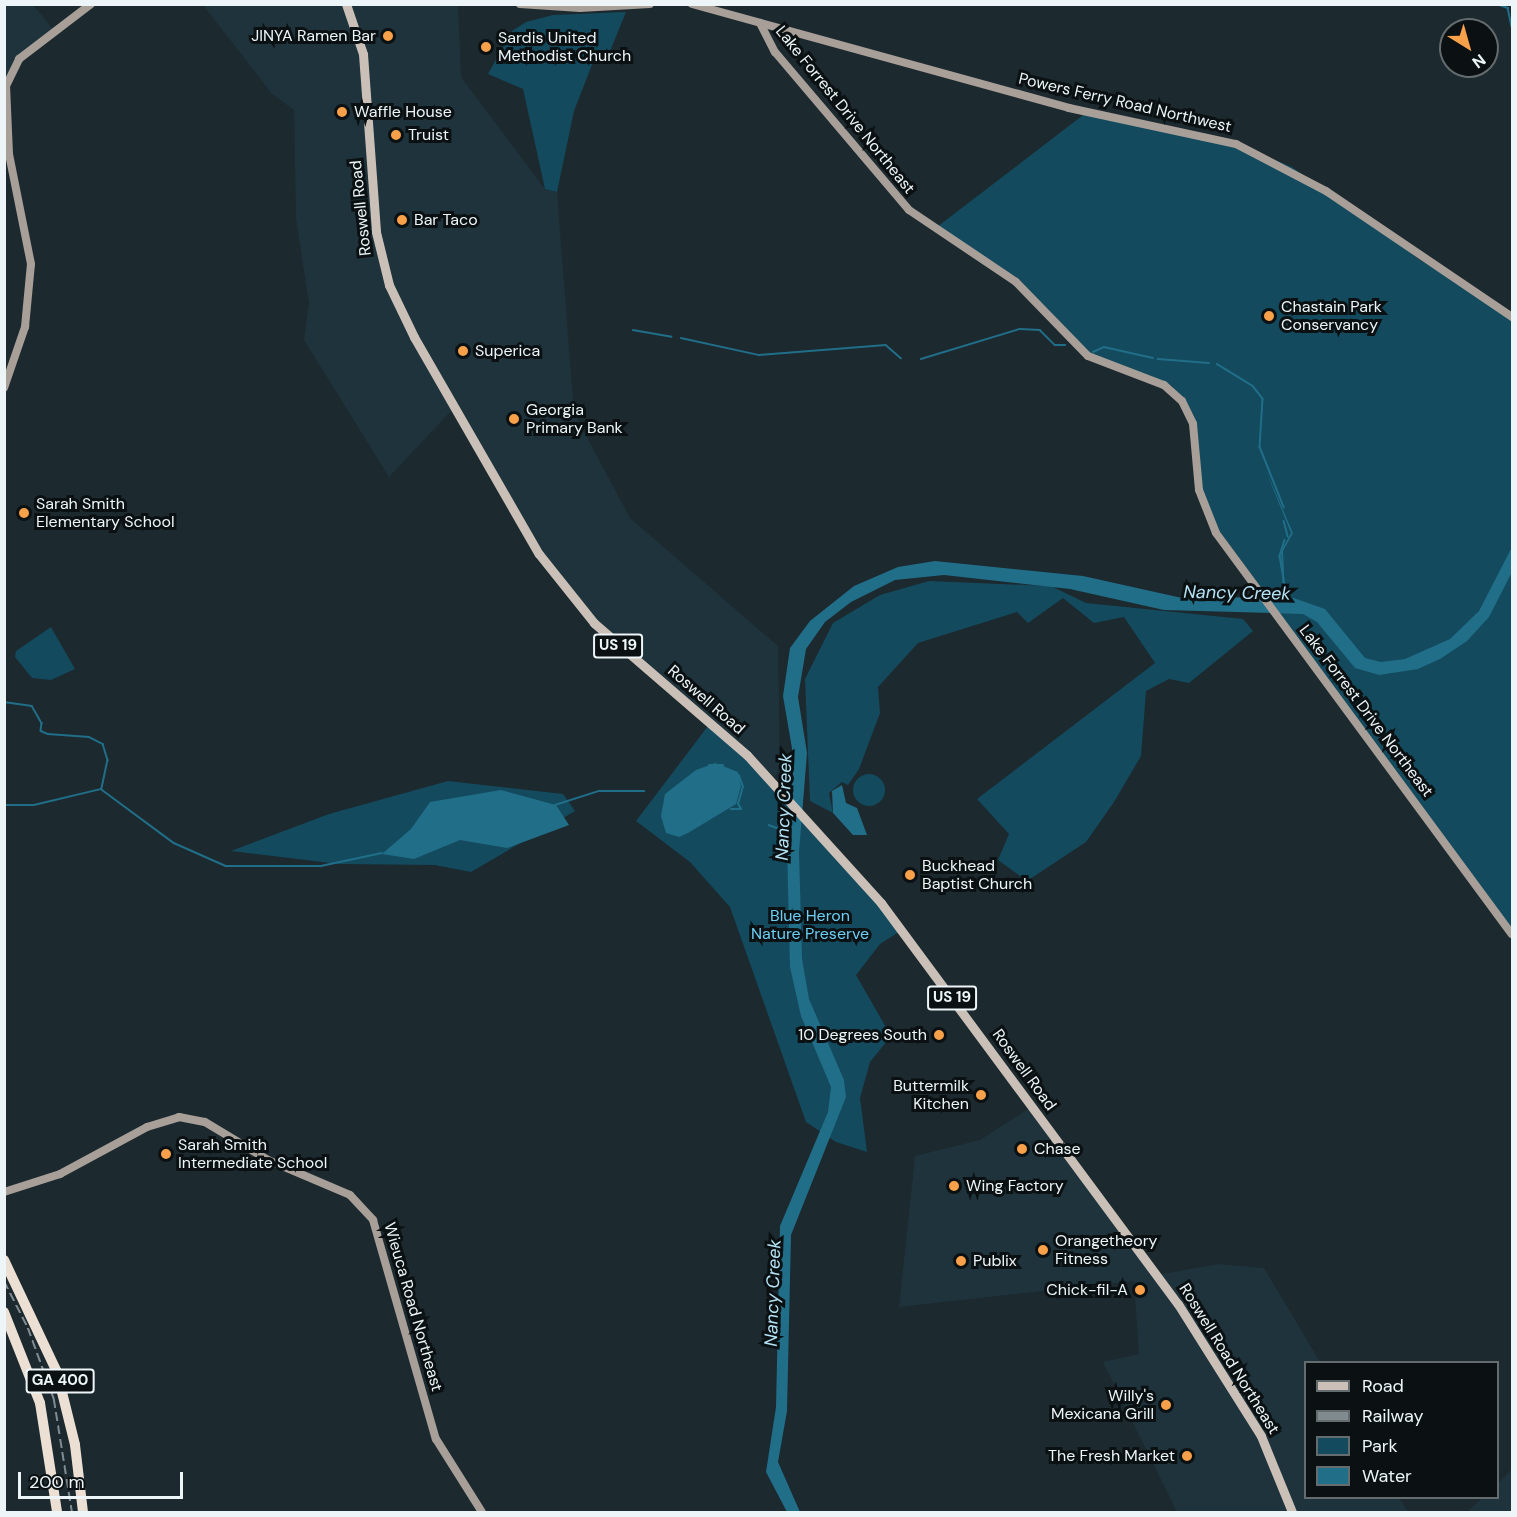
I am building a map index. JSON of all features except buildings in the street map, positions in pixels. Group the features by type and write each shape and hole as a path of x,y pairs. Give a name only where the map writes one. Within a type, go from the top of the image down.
{"highway":[{"name":"GA 400","path":"4,1260 57,1372 75,1445 83,1512"},
{"name":"GA 400","path":"4,1312 40,1403 57,1512"}],"main road":[{"name":"Roswell Road","path":"346,4 363,54 381,256 414,337 565,591 612,640 709,720 809,820 881,903 1102,1201"},
{"name":"Roswell Road Northeast","path":"1102,1201 1178,1304 1250,1416 1292,1512"}],"street":[{"path":"4,388 25,327 31,264 9,154 6,86 19,59 91,4"},
{"path":"520,4 569,8 650,4"},
{"name":"Powers Ferry Road Northwest","path":"692,4 1069,108 1236,144 1326,190 1512,317"},
{"name":"Lake Forrest Drive Northeast","path":"760,23 775,52 909,210 1016,282 1088,356 1113,369 1158,382 1176,394 1193,423 1199,490 1210,522 1256,588 1512,934"},
{"name":"Wieuca Road Northeast","path":"4,1192 60,1174 147,1127 179,1117 205,1122 268,1160 350,1195 373,1220 436,1439 482,1512"}],"shaded area":[{"path":"5,5 33,5 58,35 15,60 5,82"},
{"path":"203,5 458,5 461,77 545,189 557,192 574,413 630,518 778,646 780,767 775,777 615,641 540,552 453,409 389,477 304,340 309,303 296,219 294,110 272,94"},
{"path":"1033,1106 1157,1275 1218,1264 1264,1268 1319,1361 1304,1361 1304,1499 1400,1499 1408,1512 1177,1512 1103,1362 1139,1354 1134,1281 899,1307 915,1156 980,1140"},
{"path":"1512,1469 1512,1512 1467,1512 1481,1499 1499,1499 1499,1482"}],"green space":[{"path":"626,12 606,61 595,57 574,111 557,192 545,189 523,89 488,74 512,31 526,22 553,15"},
{"path":"1091,109 1230,141 1292,167 1420,260 1512,315 1512,935 1200,504 1191,410 1172,386 1082,350 1021,284 933,230"},
{"path":"929,581 1051,586 1086,603 1243,619 1253,631 1189,683 1169,679 1146,691 1141,756 1114,802 1086,842 1027,881 998,860 1009,834 977,799 1155,663 1124,617 1094,623 1063,598 1028,623 1017,612 918,643 878,687 880,713 859,769 848,785 842,782 829,793 833,813 810,801 805,679 833,623 880,595"},
{"path":"51,627 75,669 51,680 32,678 15,657 16,651"},
{"name":"Blue Heron Nature Preserve","path":"708,726 745,757 855,875 899,932 880,944 856,975 891,1036 870,1062 860,1098 867,1152 836,1142 806,1122 730,907 690,862 636,821"},
{"path":"869,774 880,779 885,790 880,801 869,806 858,801 853,790 858,779"},
{"path":"448,781 563,794 575,811 471,872 435,865 339,864 231,851 329,814"}],"water":[{"path":"1264,466 1293,533 1283,551 1285,595 1325,609 1365,658 1381,662 1405,659 1450,639 1479,611 1512,547 1512,572 1489,617 1467,641 1440,659 1418,669 1379,675 1355,668 1317,622 1303,614 1164,610 1070,589 944,575 895,580 851,602 825,622 806,649 798,697 807,753 799,852 802,959 809,999 844,1080 846,1097 791,1235 787,1411 778,1462 800,1512 787,1512 766,1472 776,1407 780,1226 828,1112 831,1087 801,1016 790,967 787,847 794,760 783,696 790,648 810,621 854,586 898,567 935,561 1083,576 1191,600 1283,595 1281,551 1291,533"},
{"path":"715,763 738,772 741,786 736,804 679,837 666,833 661,816 665,794 696,770"},
{"path":"842,785 846,803 857,808 867,835 853,835 833,813 832,791"},
{"path":"501,790 556,805 569,825 507,848 460,840 414,859 382,854 411,829 430,802"}],"waterway":[{"path":"1497,4 1508,8 1512,27"},
{"path":"921,359 1020,329 1040,330 1055,345 1065,345"},
{"path":"633,330 671,337"},
{"path":"681,338 759,355 886,345 901,358"},
{"path":"1093,352 1104,347 1153,358"},
{"path":"1158,359 1209,363"},
{"path":"1217,364 1253,386 1263,399 1260,447 1284,507"},
{"path":"1284,521 1288,536"},
{"name":"Nancy Creek","path":"1285,540 1280,556 1287,597"},
{"path":"4,702 32,706 42,723 41,731 48,734 89,737 103,744 108,760 102,788"},
{"path":"709,765 723,765"},
{"path":"731,809 741,809 738,804 743,787 739,776"},
{"path":"4,805 34,805 101,789 174,843 226,866 321,866 382,853"},
{"path":"555,805 599,791 644,791"},
{"name":"Nancy Creek","path":"769,825 787,832"}],"railway":[{"path":"4,1281 28,1328 54,1399 72,1512"}],"place":[{"name":"JINYA Ramen Bar","path":"388,36"},
{"name":"Sardis United Methodist Church","path":"486,47"},
{"name":"Waffle House","path":"342,112"},
{"name":"Truist","path":"396,135"},
{"name":"Bar Taco","path":"402,220"},
{"name":"Chastain Park Conservancy","path":"1269,316"},
{"name":"Superica","path":"463,351"},
{"name":"Georgia Primary Bank","path":"514,419"},
{"name":"Sarah Smith Elementary School","path":"24,513"},
{"name":"Buckhead Baptist Church","path":"910,875"},
{"name":"10 Degrees South","path":"939,1035"},
{"name":"Buttermilk Kitchen","path":"981,1095"},
{"name":"Chase","path":"1022,1149"},
{"name":"Sarah Smith Intermediate School","path":"166,1154"},
{"name":"Wing Factory","path":"954,1186"},
{"name":"Orangetheory Fitness","path":"1043,1250"},
{"name":"Publix","path":"961,1261"},
{"name":"Chick-fil-A","path":"1140,1290"},
{"name":"Willy's Mexicana Grill","path":"1166,1405"},
{"name":"The Fresh Market","path":"1187,1456"}]}
